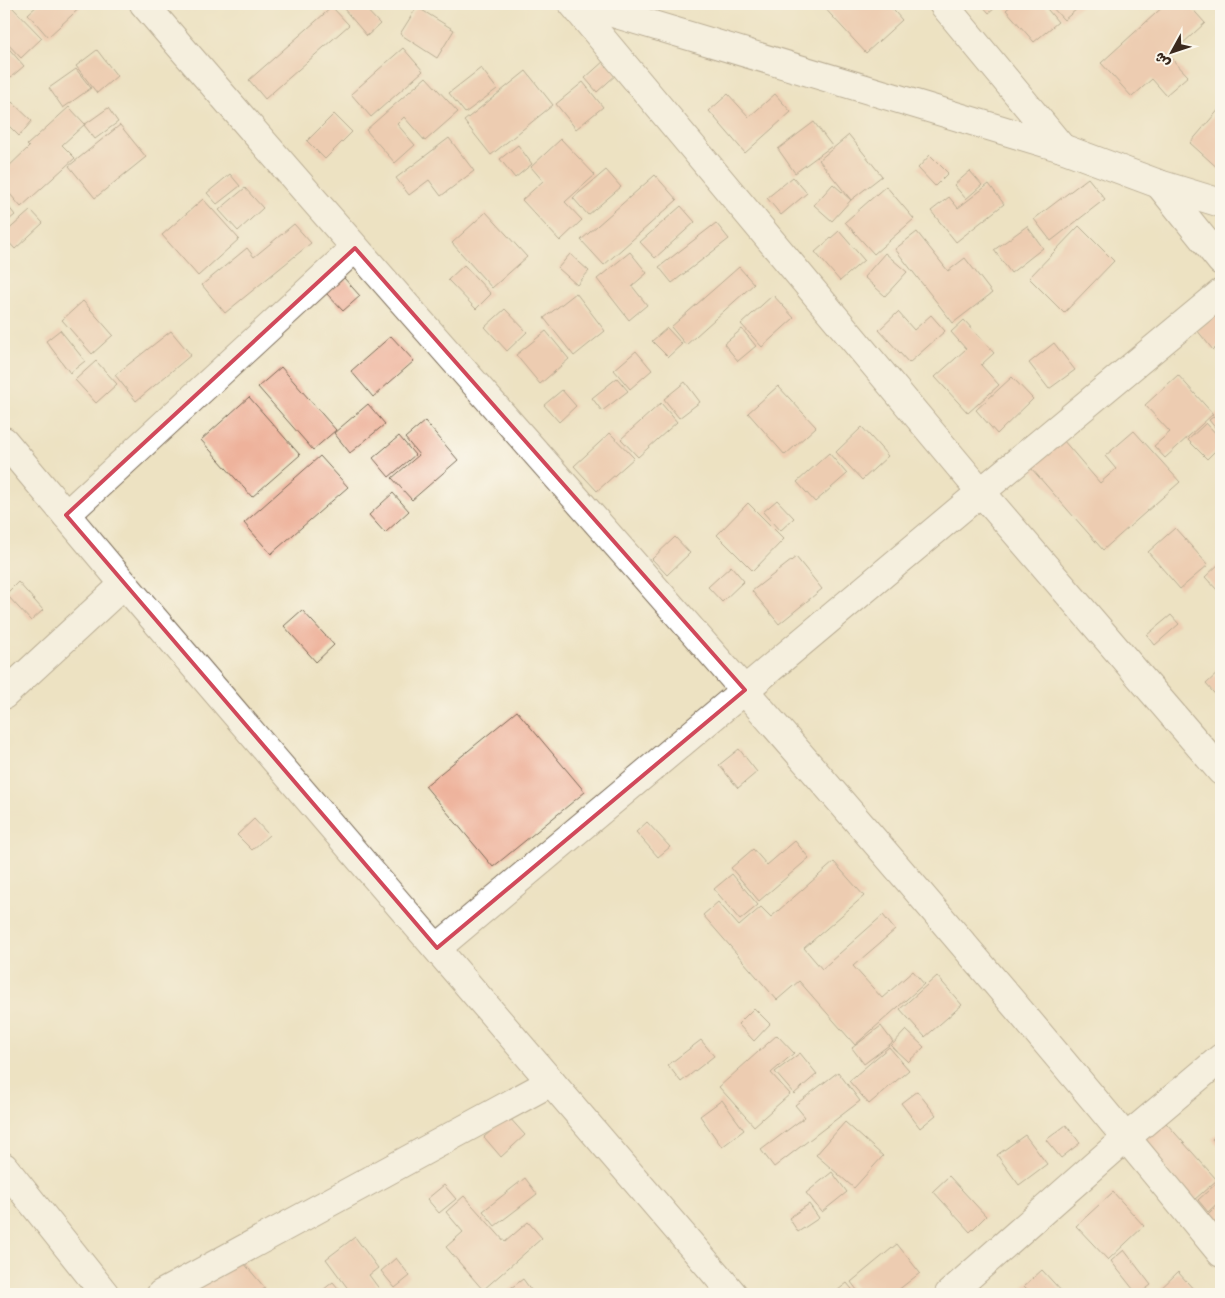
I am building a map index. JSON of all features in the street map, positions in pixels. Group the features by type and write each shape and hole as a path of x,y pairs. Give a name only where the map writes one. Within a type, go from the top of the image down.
{"street":[{"path":"144,4 355,248 745,690 1126,1137 1221,1253"},
{"path":"573,4 981,492 1221,771"},
{"path":"583,4 1062,148 1159,184 1221,203"},
{"path":"943,4 1062,148"},
{"path":"1159,184 1221,261"},
{"path":"66,515 355,248"},
{"path":"437,948 1221,293"},
{"path":"4,441 124,584 733,1294"},
{"path":"4,695 124,584"},
{"path":"949,1294 1126,1137 1221,1058"},
{"path":"161,1294 550,1082"},
{"path":"4,1168 105,1294"}],"highlighted area":[{"path":"355,248 745,690 437,948 66,515"}],"building":[{"path":"39,4 84,4 48,37 28,14"},
{"path":"350,4 361,4 380,24 367,36 344,9"},
{"path":"821,4 888,4 902,20 866,53"},
{"path":"981,4 1000,4 989,13"},
{"path":"1013,4 1043,4 1058,22 1034,42 1006,10"},
{"path":"1049,4 1083,4 1064,20"},
{"path":"1166,4 1188,4 1205,23 1169,56 1188,76 1166,95 1152,79 1132,97 1101,63"},
{"path":"10,5 42,38 21,58 4,40 4,11"},
{"path":"332,7 349,25 265,99 249,80"},
{"path":"417,7 454,30 437,58 400,34"},
{"path":"4,43 24,66 4,83"},
{"path":"403,48 423,71 371,117 351,94"},
{"path":"97,50 117,76 97,93 76,66"},
{"path":"605,60 617,74 597,92 585,78"},
{"path":"481,68 497,89 465,113 449,93"},
{"path":"76,69 91,88 63,108 49,88"},
{"path":"526,71 553,105 491,155 464,121"},
{"path":"426,77 458,112 425,141 404,117 397,124 415,145 395,163 366,130"},
{"path":"583,82 603,107 576,129 556,104"},
{"path":"728,94 749,117 775,94 791,112 745,153 709,111"},
{"path":"12,102 32,121 19,136 4,121 4,111"},
{"path":"69,107 85,124 62,145 75,158 21,207 4,187 4,171 29,147 27,145"},
{"path":"1221,107 1221,171 1190,143"},
{"path":"108,108 118,122 95,139 84,125"},
{"path":"334,114 352,132 325,159 307,141"},
{"path":"814,122 832,146 795,173 778,149"},
{"path":"120,125 146,157 95,198 69,166"},
{"path":"849,135 882,176 851,200 819,160"},
{"path":"449,138 474,171 441,196 429,180 409,195 396,178"},
{"path":"561,139 595,175 565,202 582,220 560,241 522,200 543,181 531,167"},
{"path":"518,145 532,164 515,178 500,159"},
{"path":"930,155 948,173 935,186 918,168"},
{"path":"606,170 621,187 588,215 573,198"},
{"path":"970,171 982,185 966,199 954,185"},
{"path":"230,174 240,186 217,204 207,193"},
{"path":"655,175 677,200 604,265 581,240"},
{"path":"793,177 807,193 781,215 767,198"},
{"path":"1088,178 1105,199 1051,241 1034,219"},
{"path":"833,184 851,200 832,221 814,205"},
{"path":"989,184 1004,204 956,242 931,211 949,197 958,208"},
{"path":"886,186 914,219 874,254 845,222"},
{"path":"245,188 263,208 238,231 219,210"},
{"path":"203,199 239,239 198,276 162,235"},
{"path":"4,201 15,215 4,224"},
{"path":"681,206 695,222 655,258 640,242"},
{"path":"31,210 43,223 15,249 4,237 4,234"},
{"path":"486,212 527,257 492,288 452,243"},
{"path":"716,223 729,239 672,283 659,267"},
{"path":"294,224 311,243 225,313 202,285 247,248 254,257"},
{"path":"1027,226 1043,248 1011,273 994,250"},
{"path":"1079,226 1114,261 1064,313 1029,278"},
{"path":"839,231 864,260 840,281 815,252"},
{"path":"917,232 948,271 965,258 992,293 953,323 895,249"},
{"path":"630,252 647,273 632,286 647,305 629,320 597,279"},
{"path":"885,253 907,272 885,296 864,277"},
{"path":"570,254 589,271 577,285 558,268"},
{"path":"464,265 491,294 476,309 448,280"},
{"path":"739,267 754,284 686,345 671,327"},
{"path":"344,278 360,296 343,311 326,293"},
{"path":"576,293 605,331 574,356 544,318"},
{"path":"773,295 794,318 762,347 741,324"},
{"path":"83,301 113,335 92,354 62,320"},
{"path":"505,309 527,332 507,351 485,327"},
{"path":"898,312 914,330 931,315 945,331 909,363 879,330"},
{"path":"1218,314 1221,319 1221,344 1213,350 1197,330"},
{"path":"964,320 994,353 981,365 999,385 968,413 935,377 966,349 951,332"},
{"path":"667,328 682,344 668,357 652,341"},
{"path":"742,329 756,346 738,361 724,344"},
{"path":"60,330 85,361 70,373 46,341"},
{"path":"171,331 191,355 136,401 115,375"},
{"path":"546,331 569,359 540,384 516,355"},
{"path":"391,336 414,361 373,397 351,371"},
{"path":"1054,343 1075,370 1049,389 1029,363"},
{"path":"636,351 652,370 630,389 614,370"},
{"path":"96,361 117,384 96,403 75,380"},
{"path":"281,367 336,430 313,450 258,387"},
{"path":"1178,375 1213,414 1165,458 1154,446 1170,432 1145,405"},
{"path":"1012,377 1033,399 997,434 976,410"},
{"path":"617,378 628,391 602,411 592,398"},
{"path":"685,382 700,402 679,418 664,399"},
{"path":"778,386 816,427 785,455 748,413"},
{"path":"562,390 576,406 559,422 544,405"},
{"path":"249,397 300,455 252,497 201,440"},
{"path":"661,403 677,422 638,457 621,439"},
{"path":"368,404 385,424 350,453 334,433"},
{"path":"1221,411 1221,435 1209,420"},
{"path":"425,421 458,460 412,500 392,478 419,455 405,438"},
{"path":"1206,423 1221,439 1221,445 1207,459 1188,440"},
{"path":"862,427 888,456 862,480 836,452"},
{"path":"1134,431 1180,482 1103,550 1031,468 1063,440 1100,483 1116,469 1105,456"},
{"path":"610,433 634,458 597,491 574,466"},
{"path":"399,436 415,455 389,477 373,458"},
{"path":"829,453 847,474 815,502 797,482"},
{"path":"320,456 348,487 271,554 244,523"},
{"path":"393,493 409,511 385,533 369,515"},
{"path":"777,500 794,518 780,531 763,512"},
{"path":"748,503 784,539 753,571 717,535"},
{"path":"1175,528 1208,565 1180,589 1148,552"},
{"path":"675,537 690,553 667,575 652,559"},
{"path":"796,557 822,589 779,624 752,591"},
{"path":"1221,562 1221,592 1220,593 1205,577"},
{"path":"731,566 744,581 722,602 708,587"},
{"path":"18,582 43,610 31,621 6,594"},
{"path":"302,610 334,645 316,662 284,626"},
{"path":"1171,615 1179,624 1155,645 1147,635"},
{"path":"1221,670 1221,699 1220,700 1206,684"},
{"path":"517,711 585,792 493,867 425,786"},
{"path":"739,749 757,772 738,788 719,765"},
{"path":"254,819 269,835 252,850 237,835"},
{"path":"647,822 670,847 658,857 636,832"},
{"path":"795,841 809,858 759,901 731,868 753,849 767,865"},
{"path":"834,862 864,896 804,948 822,969 883,915 895,930 853,966 882,998 913,971 924,984 855,1045 799,981 777,1000 703,915 718,902 739,926 761,907 771,917"},
{"path":"732,874 758,905 740,920 714,889"},
{"path":"937,976 962,1005 925,1037 900,1009"},
{"path":"754,1008 770,1024 754,1041 738,1024"},
{"path":"881,1026 893,1042 864,1064 852,1048"},
{"path":"906,1030 924,1047 908,1062 891,1046"},
{"path":"777,1035 794,1053 771,1073 790,1094 754,1126 719,1087"},
{"path":"701,1040 714,1056 681,1082 668,1065"},
{"path":"889,1047 909,1070 869,1104 849,1081"},
{"path":"800,1053 817,1074 794,1094 775,1072"},
{"path":"838,1072 860,1101 774,1167 761,1150 805,1117 795,1105"},
{"path":"917,1091 936,1115 920,1128 901,1103"},
{"path":"722,1100 744,1130 722,1147 700,1116"},
{"path":"1158,1114 1217,1180 1194,1200 1135,1135"},
{"path":"508,1116 525,1135 501,1157 484,1137"},
{"path":"845,1122 883,1156 854,1188 816,1155"},
{"path":"1066,1125 1080,1143 1061,1158 1046,1140"},
{"path":"1221,1131 1221,1149 1212,1139"},
{"path":"1025,1135 1047,1164 1019,1185 997,1155"},
{"path":"832,1172 847,1192 822,1212 806,1193"},
{"path":"949,1176 986,1216 970,1232 933,1191"},
{"path":"525,1178 537,1194 495,1226 483,1211"},
{"path":"1220,1180 1221,1200 1208,1212 1198,1200"},
{"path":"444,1185 456,1199 439,1213 427,1199"},
{"path":"1113,1192 1144,1226 1108,1260 1076,1226"},
{"path":"464,1196 505,1242 528,1222 542,1238 483,1290 446,1247 463,1232 446,1212"},
{"path":"1221,1201 1221,1231 1207,1215"},
{"path":"809,1204 819,1218 798,1232 789,1218"},
{"path":"355,1237 378,1268 369,1275 383,1294 352,1294 326,1259"},
{"path":"897,1244 920,1273 893,1294 860,1294 851,1282"},
{"path":"1124,1250 1151,1285 1139,1294 1137,1294 1111,1261"},
{"path":"238,1256 265,1288 257,1294 192,1294"},
{"path":"396,1258 410,1276 395,1288 381,1271"},
{"path":"1042,1270 1064,1294 1032,1294 1024,1286"},
{"path":"1178,1272 1196,1292 1194,1294 1155,1294"},
{"path":"523,1279 534,1294 503,1294"},
{"path":"333,1282 343,1294 318,1294"},
{"path":"847,1283 856,1294 833,1294"}]}
